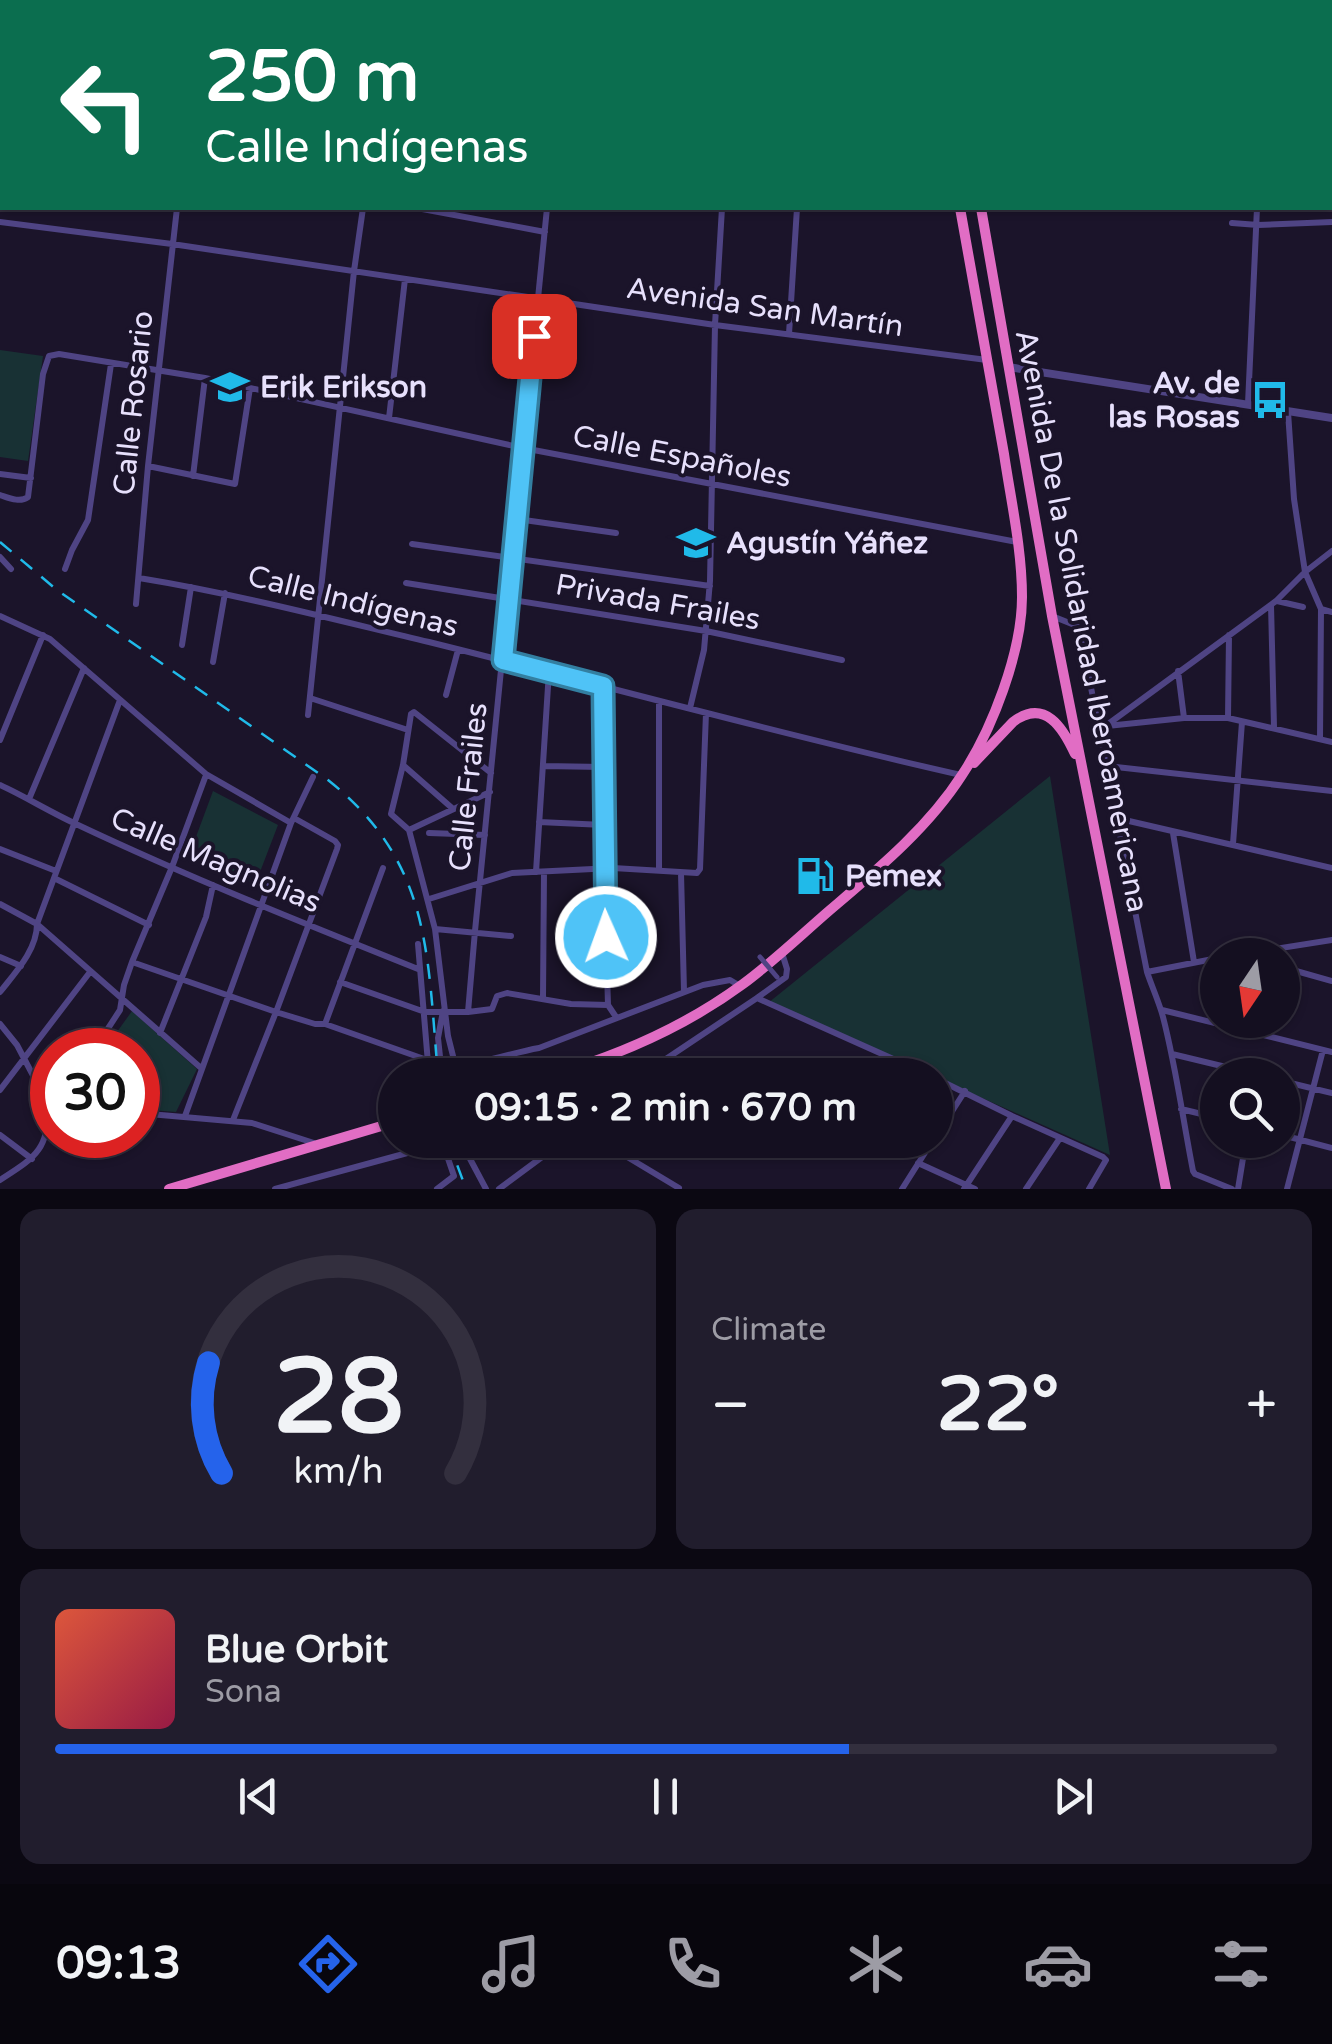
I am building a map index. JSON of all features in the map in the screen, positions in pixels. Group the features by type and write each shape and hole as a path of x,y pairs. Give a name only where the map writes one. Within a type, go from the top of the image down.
{"highway":[{"name":"Avenida De la Solidaridad Iberoamericana","path":"602,1058 659,1034 740,986 897,850 962,775 1000,699 1022,597 1018,542 960,210"},
{"name":"Avenida De la Solidaridad Iberoamericana","path":"981,210 1052,616 1166,1189"},
{"path":"962,775 1018,717 1031,713 1044,714 1059,726 1082,769"},
{"path":"169,1189 378,1127"}],"street":[{"name":"Calle Rosario","path":"136,604 176,210"},
{"path":"308,716 363,210"},
{"path":"428,210 545,232"},
{"name":"Calle Frailes","path":"468,1012 548,210"},
{"path":"690,708 704,650 710,586 715,325 722,210"},
{"path":"788,334 797,210"},
{"path":"1248,404 1257,210"},
{"name":"Avenida San Martín","path":"0,222 715,325 988,360"},
{"path":"1232,223 1332,222"},
{"path":"390,418 405,279"},
{"name":"Calle Españoles","path":"31,478 44,374 49,356 59,354 205,378 524,448 1018,542"},
{"path":"65,569 88,520 111,364"},
{"path":"1008,367 1332,418"},
{"path":"193,476 205,378"},
{"path":"148,466 236,484 250,388"},
{"path":"1288,412 1294,499 1306,572 1320,609 1320,739"},
{"path":"0,474 31,478 24,500 0,495"},
{"path":"517,519 616,533"},
{"path":"412,544 710,586"},
{"path":"1102,728 1273,603 1332,551"},
{"path":"0,557 11,569"},
{"name":"Calle Indígenas","path":"139,578 226,592 962,775"},
{"name":"Privada Frailes","path":"406,583 706,631 842,660"},
{"path":"182,646 192,587"},
{"path":"212,662 226,592"},
{"path":"1273,603 1302,607"},
{"path":"1273,603 1274,728"},
{"path":"1320,609 1332,612"},
{"path":"0,616 43,635 206,774 292,821 323,832 338,844 233,1120"},
{"path":"1052,616 1077,626 1102,728 1148,972 1172,1054 1194,1173 1235,1189 1242,1158"},
{"path":"0,740 43,635"},
{"path":"1228,718 1229,636"},
{"path":"446,695 458,650"},
{"path":"29,799 84,668"},
{"path":"1178,671 1184,718"},
{"path":"542,998 539,822 549,672"},
{"path":"603,686 608,1006 616,1018"},
{"path":"310,698 408,730"},
{"path":"0,992 35,939 37,924 120,700"},
{"path":"659,702 660,871"},
{"path":"454,1058 429,898 409,830 391,814 411,714 418,713 492,773"},
{"path":"429,898 512,873 604,869 694,874 700,871 706,713"},
{"path":"1102,728 1184,718 1228,718 1332,742"},
{"path":"1232,844 1242,722"},
{"path":"403,765 452,808"},
{"path":"543,766 603,767"},
{"path":"1107,766 1332,791"},
{"path":"108,1028 120,1010 132,962 206,774"},
{"path":"185,1116 292,821 312,778"},
{"name":"Calle Magnolias","path":"0,785 172,867 418,969"},
{"path":"409,830 490,792"},
{"path":"1116,818 1332,868"},
{"path":"539,822 604,825"},
{"path":"429,833 486,835"},
{"path":"1173,833 1194,962"},
{"path":"0,849 148,925"},
{"path":"324,1024 383,868"},
{"path":"681,873 684,992"},
{"path":"201,1068 160,1033 206,916 213,885"},
{"path":"0,904 37,924 155,1028"},
{"path":"435,929 510,936"},
{"path":"1300,945 1332,940"},
{"path":"418,944 427,1058"},
{"path":"667,1058 786,976 782,953"},
{"path":"760,957 777,977"},
{"path":"0,958 20,966"},
{"path":"1148,972 1200,961"},
{"path":"132,962 421,1058"},
{"path":"0,1090 90,972"},
{"path":"1300,972 1332,980"},
{"path":"501,1058 539,1048 703,985 730,980 740,986"},
{"path":"340,982 424,1012 492,1008 500,994 608,1006"},
{"path":"757,998 892,1058"},
{"path":"1162,1010 1332,1052"},
{"path":"440,1058 438,1038 445,1012"},
{"path":"0,1024 17,1045 30,1072"},
{"path":"1323,1049 1300,1140 1332,1148"},
{"path":"1172,1054 1200,1061"},
{"path":"1300,1085 1332,1093"},
{"path":"953,1086 1103,1157 1106,1160 1089,1189"},
{"path":"953,1110 965,1091"},
{"path":"1181,1109 1200,1114"},
{"path":"160,1114 252,1123 320,1145"},
{"path":"918,1164 968,1188 1012,1116"},
{"path":"0,1135 32,1159 0,1180"},
{"path":"1026,1189 1060,1138"},
{"path":"277,1189 390,1158"},
{"path":"437,1189 454,1176 448,1158"},
{"path":"470,1158 486,1189"},
{"path":"500,1189 540,1158"},
{"path":"629,1158 680,1188"},
{"path":"902,1189 922,1158"},
{"path":"1288,1189 1296,1158"}],"green space":[{"path":"0,350 43,356 28,461 0,457"},
{"path":"1050,776 1110,1155 953,1085 953,1058 892,1058 768,1003"},
{"path":"213,791 278,825 255,885 190,853"},
{"path":"132,1011 151,1028 120,1028"},
{"path":"160,1036 197,1069 176,1112 160,1111"}],"railway":[{"path":"0,542 57,590 328,780 362,812 388,844 418,913 426,950 437,1058"},
{"path":"455,1158 466,1189"}],"place":[{"name":"Erik Erikson","path":"230,387"},
{"name":"Av. de las Rosas","path":"1270,400"},
{"name":"Agustín Yáñez","path":"696,543"},
{"name":"Pemex","path":"815,876"}],"route":[{"path":"534,336 503,660 603,686 606,937"}]}
